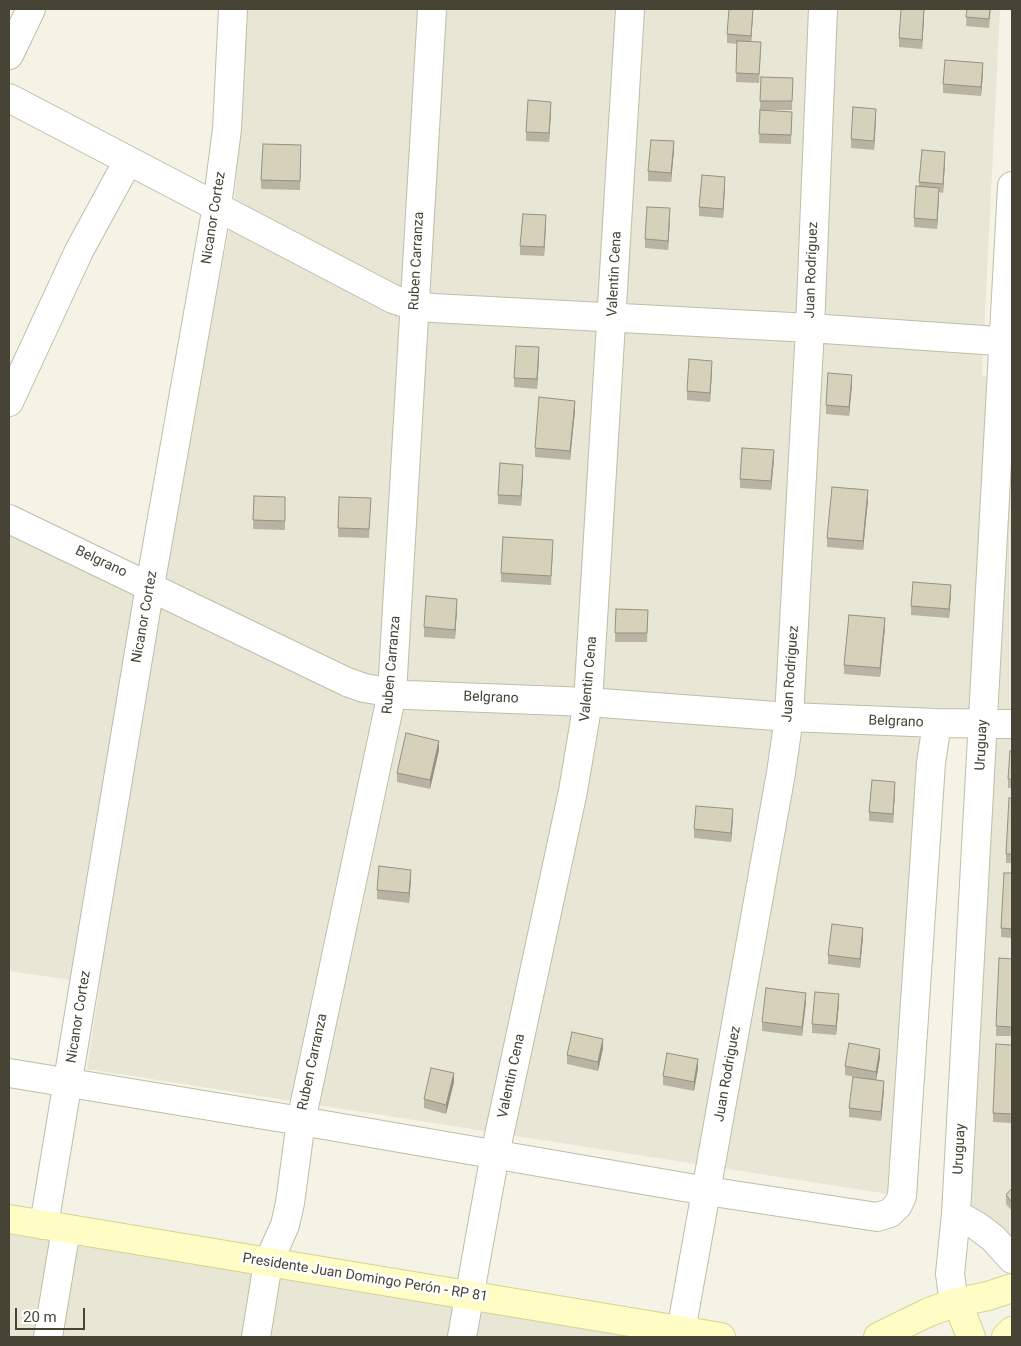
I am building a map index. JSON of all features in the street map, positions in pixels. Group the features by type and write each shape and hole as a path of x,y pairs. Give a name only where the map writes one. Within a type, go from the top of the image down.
{"main road":[{"name":"Presidente Juan Domingo Perón - RP 81","path":"9,1219 268,1263 469,1294 667,1332 721,1337"},
{"path":"878,1337 909,1328 954,1303 988,1296 1012,1288"},
{"path":"954,1303 962,1314 971,1337"},
{"path":"1006,1337 1012,1330"}],"street":[{"path":"9,55 31,9"},
{"name":"Nicanor Cortez","path":"48,1337 55,1227 68,1083 150,586 217,206 227,129 233,9"},
{"name":"Ruben Carranza","path":"256,1337 268,1263 285,1225 290,1203 300,1121 392,694 432,9"},
{"name":"Valentin Cena","path":"462,1337 495,1154 574,791 588,702 630,9"},
{"name":"Juan Rodriguez","path":"667,1332 707,1191 781,773 789,717 810,328 823,9"},
{"path":"9,98 393,299 414,306 810,328 1008,342"},
{"path":"9,402 79,251 128,161"},
{"name":"Uruguay","path":"954,1303 950,1274 956,1214 983,722 1008,342 1012,186"},
{"name":"Belgrano","path":"9,519 348,682 364,688 392,694 588,702 789,717 1012,724"},
{"path":"9,1073 707,1191 877,1217 890,1213 898,1205 902,1196 931,763 937,723"},
{"path":"956,1214 977,1226 992,1238 1012,1259"}],"shaded area":[{"path":"246,9 1000,9 982,376 1012,377 1012,1237 966,1203 993,711 928,707 888,1194 87,1069 100,984 9,971 9,530 157,603 235,198"},
{"path":"9,1233 634,1337 9,1337"}],"building":[{"path":"729,9 753,9 751,36 727,34"},
{"path":"901,9 924,9 922,40 899,38"},
{"path":"967,9 990,9 989,19 966,17"},
{"path":"737,41 761,42 759,74 736,73"},
{"path":"945,60 983,63 981,87 943,84"},
{"path":"761,77 793,78 792,101 760,101"},
{"path":"528,100 551,102 549,133 526,132"},
{"path":"853,107 876,109 874,141 851,139"},
{"path":"760,110 792,112 791,135 759,134"},
{"path":"651,140 674,141 671,173 648,171"},
{"path":"263,144 301,145 300,181 261,180"},
{"path":"922,150 945,152 943,184 919,182"},
{"path":"702,175 725,177 723,209 699,207"},
{"path":"916,186 939,188 937,220 914,218"},
{"path":"647,207 670,208 668,241 645,239"},
{"path":"523,214 546,215 544,247 520,246"},
{"path":"516,346 539,347 537,379 514,378"},
{"path":"689,359 712,361 710,393 687,391"},
{"path":"828,373 852,375 849,407 826,405"},
{"path":"539,397 575,401 570,451 535,448"},
{"path":"742,448 774,450 771,481 740,479"},
{"path":"500,463 523,465 521,496 498,495"},
{"path":"832,487 868,490 863,541 827,538"},
{"path":"254,496 285,497 285,521 253,520"},
{"path":"339,497 371,498 369,529 338,528"},
{"path":"503,537 553,540 551,576 501,573"},
{"path":"913,582 951,585 949,609 911,606"},
{"path":"426,596 457,599 455,630 424,627"},
{"path":"616,609 648,610 647,633 615,633"},
{"path":"849,615 885,618 880,668 844,665"},
{"path":"406,733 439,741 430,780 397,773"},
{"path":"1010,751 1012,751 1012,779 1008,779"},
{"path":"872,780 895,782 893,814 869,812"},
{"path":"1009,798 1012,798 1012,854 1006,854"},
{"path":"696,806 733,809 731,833 694,829"},
{"path":"379,866 411,870 409,893 377,890"},
{"path":"1004,873 1012,873 1012,929 1001,928"},
{"path":"832,924 863,928 860,959 828,955"},
{"path":"999,958 1012,959 1012,1027 996,1026"},
{"path":"766,988 806,993 802,1027 762,1022"},
{"path":"815,992 839,994 836,1026 812,1024"},
{"path":"572,1032 603,1039 598,1062 567,1055"},
{"path":"849,1043 880,1049 876,1072 845,1066"},
{"path":"996,1044 1012,1045 1012,1114 993,1113"},
{"path":"667,1053 698,1059 694,1082 663,1076"},
{"path":"431,1068 454,1073 446,1105 424,1099"},
{"path":"853,1077 884,1081 881,1112 849,1108"},
{"path":"1012,1188 1012,1202 1006,1195"}]}
